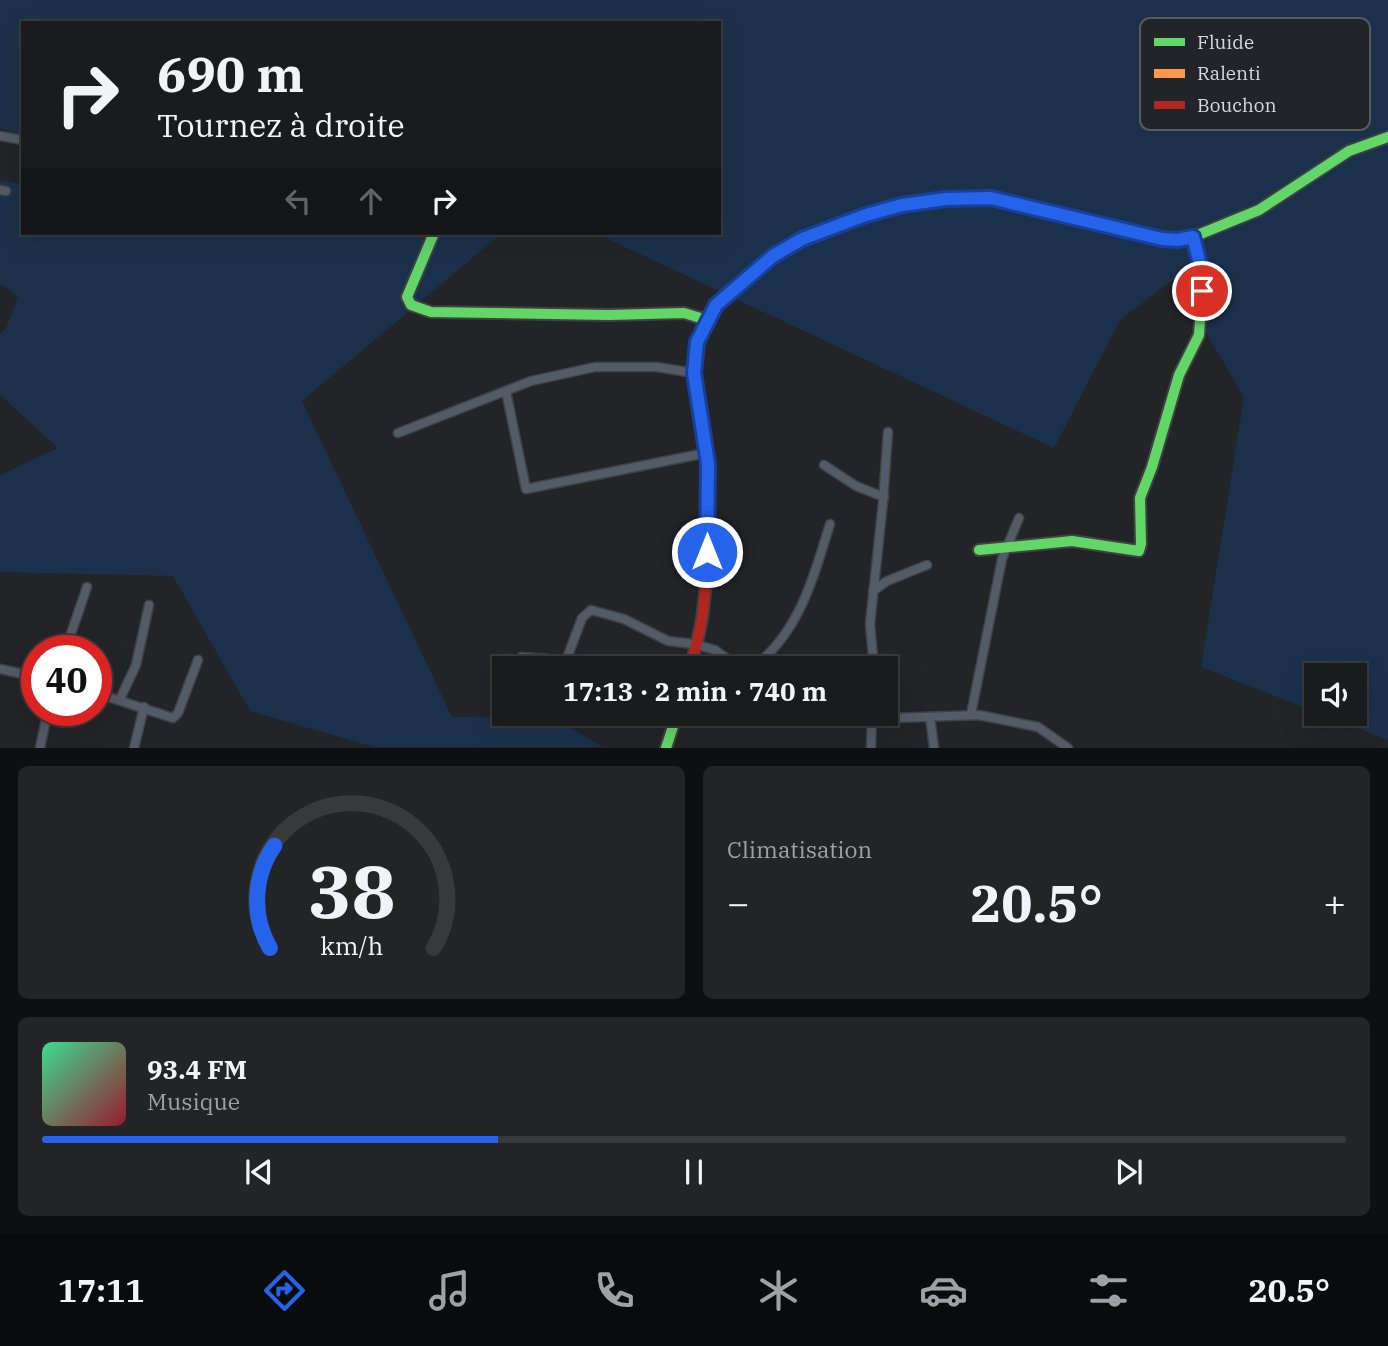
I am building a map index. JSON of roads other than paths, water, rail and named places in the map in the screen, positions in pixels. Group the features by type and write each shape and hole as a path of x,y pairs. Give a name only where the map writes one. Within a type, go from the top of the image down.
{"street":[{"path":"0,136 21,141"},
{"path":"692,656 703,614 707,576 706,453 694,373 697,342 716,305 773,256 802,239 866,215 924,201 991,198 1162,239 1178,240 1193,237 1259,210 1349,151 1388,137"},
{"path":"433,235 407,297 411,305 431,313 684,313 707,320"},
{"path":"979,550 1008,545 1072,541 1139,551 1140,498 1179,375 1199,335 1203,275 1193,237"},
{"path":"398,433 531,381 595,367 657,367 694,373"},
{"path":"506,390 527,489 706,453"},
{"path":"873,656 870,624 888,432"},
{"path":"824,465 856,486 884,497"},
{"path":"971,714 1002,559 1019,518"},
{"path":"768,656 796,619 808,593 830,524"},
{"path":"873,592 887,581 927,565"},
{"path":"70,635 87,587"},
{"path":"120,699 136,665 149,605"},
{"path":"571,656 582,618 591,610 624,619 667,641 694,644 715,650 723,656"},
{"path":"112,697 173,718 178,713 198,660"},
{"path":"0,669 21,674"},
{"path":"134,747 144,707"},
{"path":"898,717 971,714 1020,722 1038,727 1068,747"},
{"path":"930,717 934,747"},
{"path":"40,747 45,726"},
{"path":"666,747 673,726"},
{"path":"871,747 872,726"}]}
